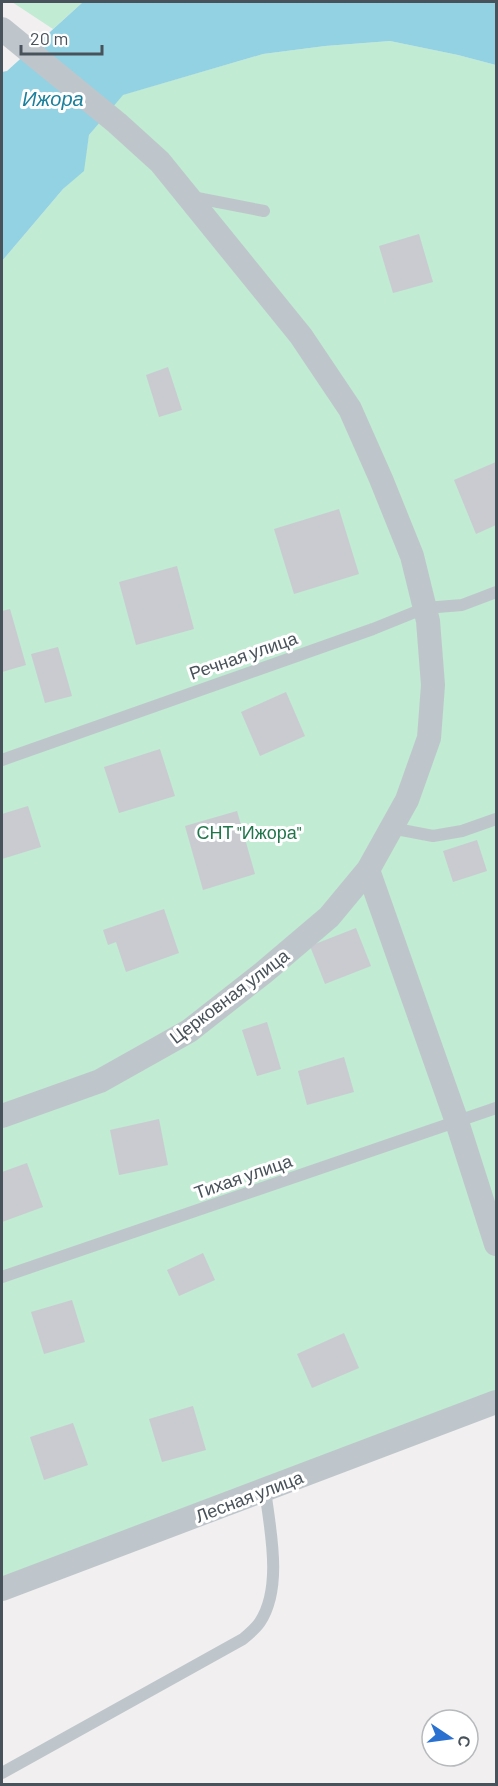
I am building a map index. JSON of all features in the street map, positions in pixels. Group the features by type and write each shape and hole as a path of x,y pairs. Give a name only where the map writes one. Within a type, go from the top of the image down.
{"street":[{"name":"Церковная улица","path":"2,29 117,123 160,162 302,336 350,409 412,556 428,621 433,685 429,738 407,800 368,870 329,917 189,1031 100,1081 2,1116"},
{"path":"368,870 457,1122 496,1244"},
{"name":"Лесная улица","path":"2,1588 496,1402"}],"lane":[{"path":"188,196 264,211"},
{"name":"Речная улица","path":"2,760 373,629 425,608 462,605 496,592"},
{"path":"392,828 433,836 462,831 496,819"},
{"name":"Тихая улица","path":"2,1277 496,1108"},
{"path":"2,1773 243,1639 260,1623 270,1599 272,1573 272,1544 265,1490"}],"green space":[{"path":"12,2 83,2 53,29"},
{"name":"СНТ \"Ижора\"","path":"390,41 496,65 496,1402 2,1589 2,261 63,189 83,171 89,135 122,95 263,54"}],"water":[{"name":"Ижора","path":"83,2 496,2 496,65 390,41 325,46 263,54 123,95 89,135 84,171 63,189 2,261 2,72 7,71"}],"building":[{"path":"419,234 433,282 393,293 379,246"},
{"path":"168,367 182,410 159,417 146,375"},
{"path":"496,462 496,525 476,534 454,480"},
{"path":"339,509 359,574 294,594 274,529"},
{"path":"177,566 194,629 136,645 119,582"},
{"path":"10,609 26,665 2,672 2,611"},
{"path":"58,647 72,696 45,703 31,654"},
{"path":"286,692 305,736 260,756 241,712"},
{"path":"160,749 175,796 119,813 104,767"},
{"path":"28,806 41,847 2,859 2,814"},
{"path":"237,811 255,874 203,890 185,826"},
{"path":"477,840 487,871 453,882 443,851"},
{"path":"164,909 179,953 126,972 116,942 108,945 103,930"},
{"path":"356,928 371,966 325,984 310,946"},
{"path":"267,1022 281,1069 257,1076 242,1030"},
{"path":"344,1057 354,1092 307,1105 298,1071"},
{"path":"159,1119 168,1165 119,1175 110,1130"},
{"path":"27,1163 43,1207 2,1222 2,1172"},
{"path":"203,1253 215,1280 179,1296 167,1270"},
{"path":"72,1300 85,1342 44,1354 31,1312"},
{"path":"344,1333 359,1368 312,1388 297,1354"},
{"path":"193,1406 206,1450 162,1462 149,1419"},
{"path":"73,1423 88,1465 44,1480 30,1437"}]}
